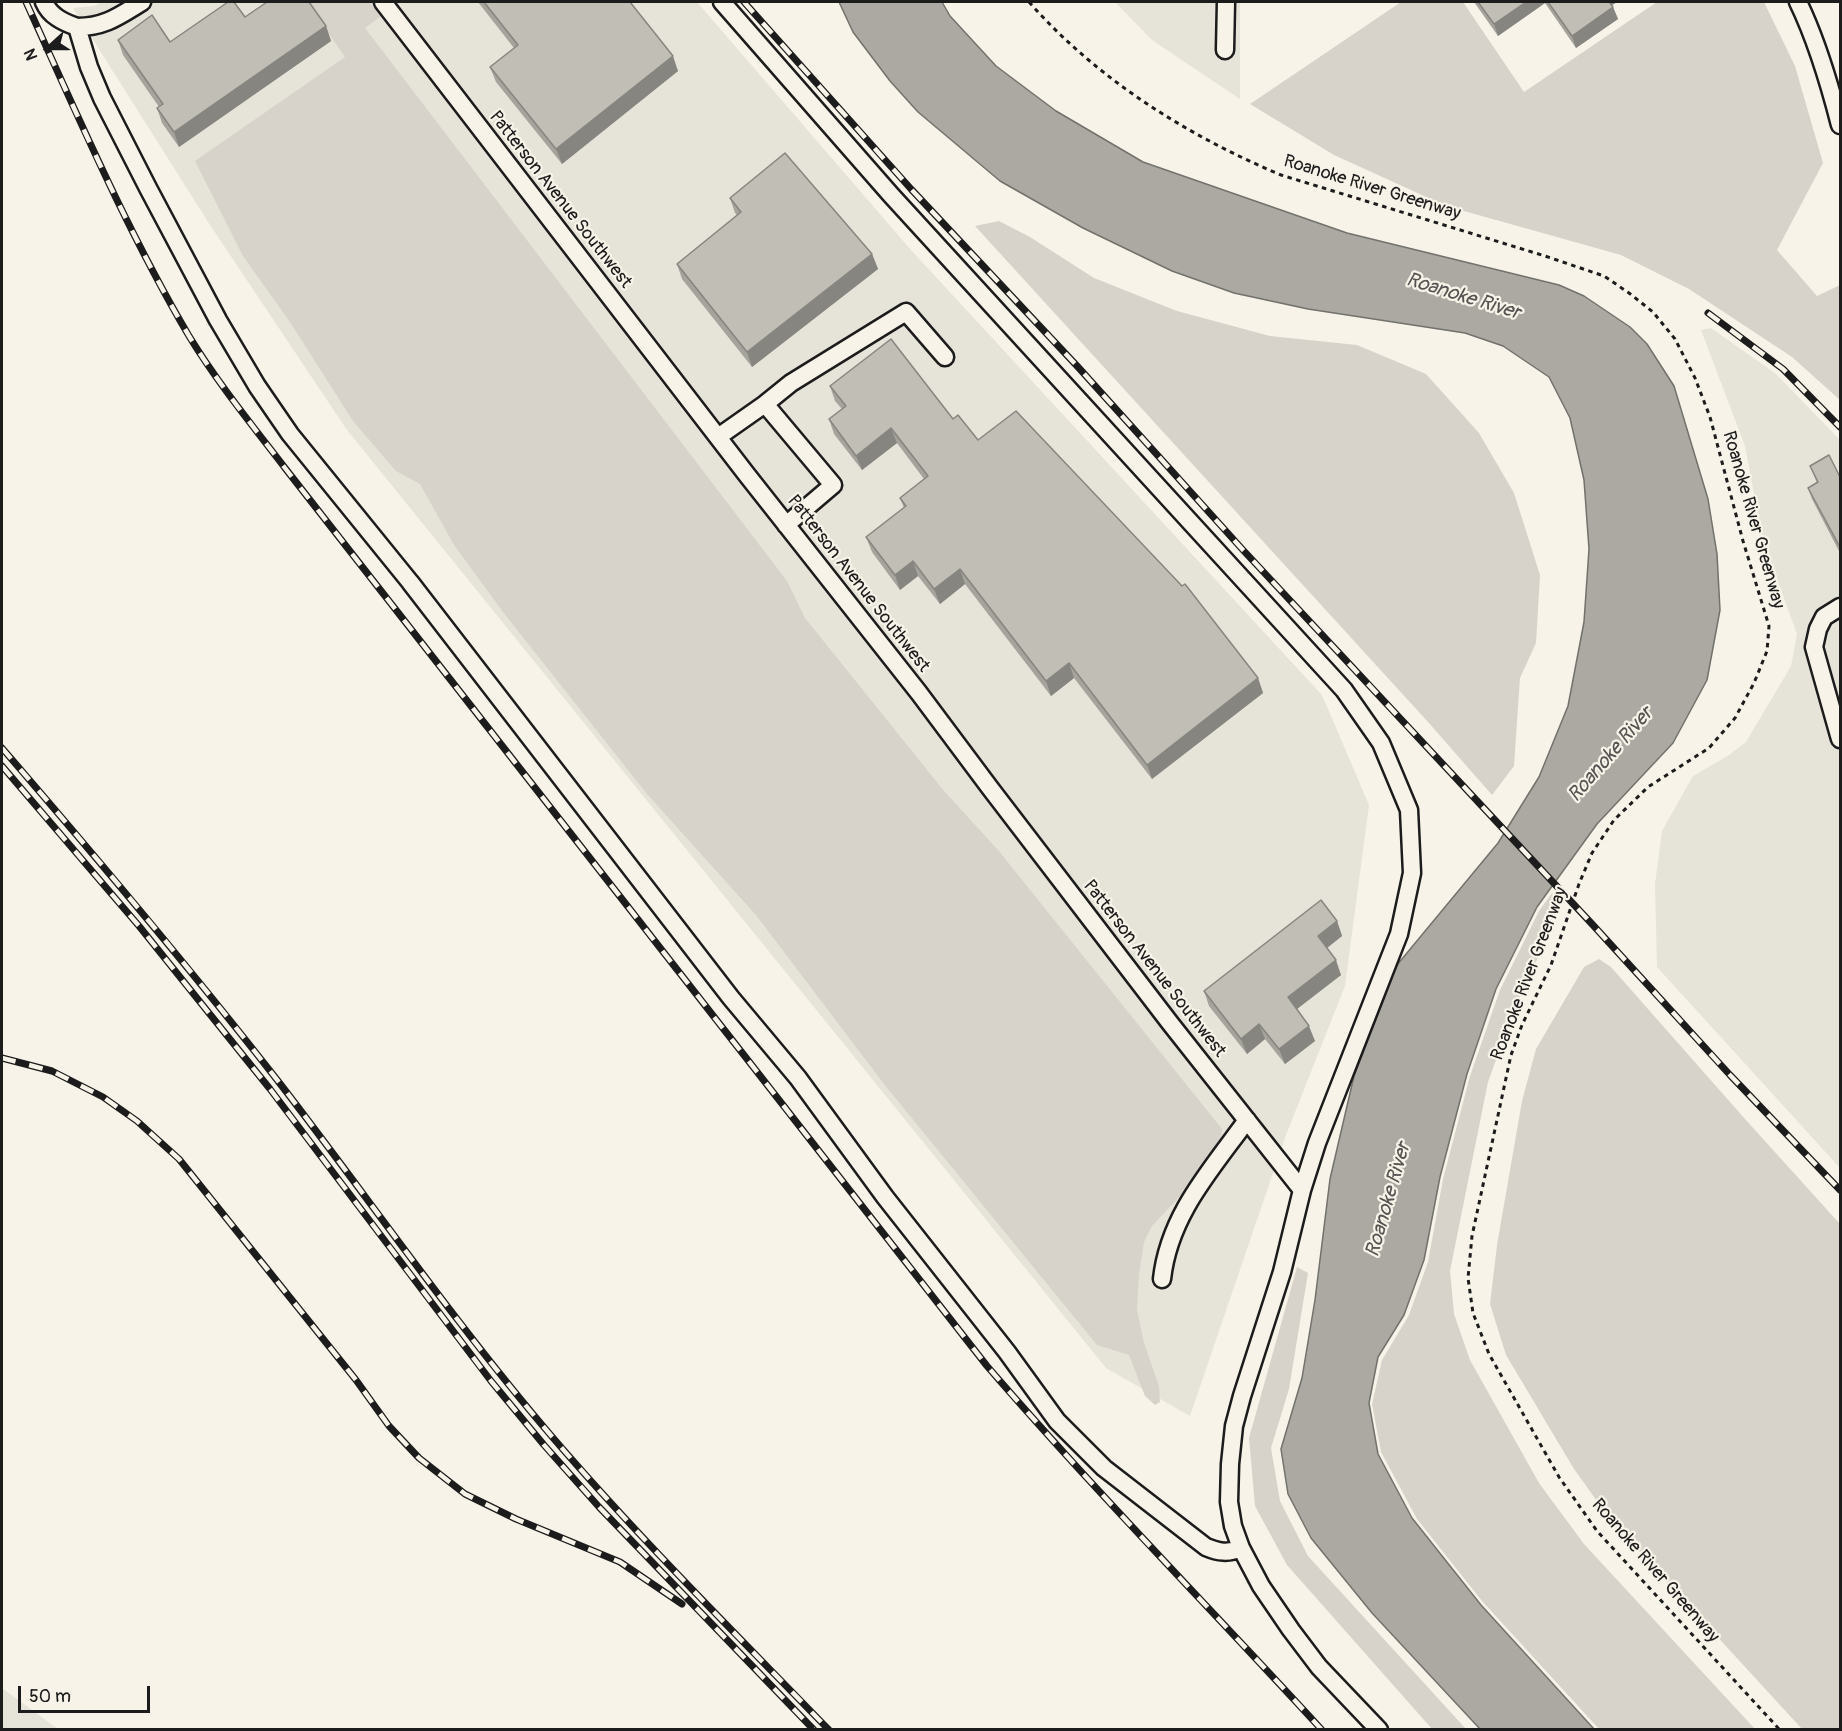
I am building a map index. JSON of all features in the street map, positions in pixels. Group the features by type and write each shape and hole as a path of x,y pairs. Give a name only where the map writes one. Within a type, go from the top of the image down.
{"street":[{"path":"44,2 53,15 77,27 93,27 107,23 142,2"},
{"name":"Patterson Avenue Southwest","path":"383,2 1302,1190"},
{"path":"722,2 891,195 1344,690 1382,743 1409,810 1412,873 1399,934 1317,1143 1302,1190 1282,1272 1234,1426 1230,1464 1229,1502 1233,1526 1241,1548 1261,1586 1319,1667 1379,1730"},
{"path":"1225,50 1226,2"},
{"path":"1798,2 1827,74 1840,125"},
{"path":"77,27 89,67 102,98 154,199 218,320 257,386 290,434 410,582 731,998 798,1078 885,1197 1007,1352 1057,1421 1104,1468 1206,1547 1227,1552 1241,1548"},
{"path":"718,436 765,404 790,383 906,312 945,357"},
{"path":"765,404 832,485 786,525"},
{"path":"1840,607 1824,617 1818,629 1815,647 1840,739"},
{"path":"1162,1279 1169,1242 1179,1218 1247,1120"}],"path":[{"name":"Roanoke River Greenway","path":"1029,2 1070,44 1112,78 1153,108 1202,138 1240,157 1281,175 1604,276 1629,292 1653,312 1675,339 1695,378 1710,417 1743,541 1769,626 1767,651 1754,684 1735,718 1709,748 1648,787 1614,820 1592,853 1551,965 1522,1025 1511,1055 1472,1236 1468,1278 1473,1312 1489,1354 1559,1477 1597,1531 1780,1730"}],"shaded area":[{"path":"102,2 697,2 911,250 1322,695 1369,805 1345,986 1286,1135 1190,1416 1106,1368 347,430 210,225 73,8 94,6"},
{"path":"307,2 370,2 381,16 365,28 787,581 805,618 944,791 998,850 1222,1129 1221,1142 1193,1182 1152,1226 1144,1242 1137,1310 1144,1343 1159,1386 1160,1402 1155,1405 1145,1396 1129,1355 1097,1345 884,1084 756,915 647,794 503,612 454,545 420,484 396,471 353,421 290,322 243,256 195,161 345,57"},
{"path":"1115,2 1240,2 1240,99 1152,40"},
{"path":"1401,2 1463,2 1524,92 1657,2 1764,2 1795,66 1823,163 1777,250 1817,296 1840,285 1840,400 1792,357 1689,289 1621,255 1446,206 1334,155 1250,104"},
{"path":"999,221 1030,237 1094,278 1177,311 1270,336 1357,345 1426,374 1479,433 1514,493 1540,575 1536,643 1520,678 1514,766 1492,795 975,226"},
{"path":"1711,328 1776,374 1840,440 1840,1168 1657,967 1655,884 1662,831 1693,776 1746,742 1791,666 1797,634 1762,537 1745,446 1701,330"},
{"path":"1552,893 1559,901 1545,942 1513,1013 1488,1082 1450,1271 1454,1314 1470,1360 1539,1483 1584,1544 1755,1729 1599,1729 1482,1601 1417,1519 1381,1452 1372,1404 1382,1360 1409,1315 1428,1262 1443,1179 1470,1076 1500,990 1539,911"},
{"path":"1599,959 1611,967 1840,1224 1840,1729 1802,1729 1612,1522 1574,1469 1506,1355 1490,1304 1497,1245 1522,1101 1536,1049 1584,967"},
{"path":"1297,1267 1308,1273 1289,1389 1271,1448 1280,1501 1308,1556 1466,1729 1432,1729 1287,1565 1255,1506 1249,1438"},
{"path":"2,1688 58,1729 2,1729"}],"water":[{"name":"Roanoke River","path":"839,2 942,2 950,16 996,66 1056,111 1143,162 1347,233 1559,285 1584,296 1630,327 1647,344 1674,386 1708,499 1717,554 1720,610 1707,680 1673,743 1597,824 1537,907 1496,989 1467,1074 1440,1177 1424,1260 1404,1315 1378,1357 1369,1403 1378,1454 1412,1518 1481,1605 1594,1729 1480,1729 1372,1613 1311,1538 1288,1494 1281,1449 1302,1378 1315,1300 1330,1179 1354,1076 1397,965 1498,843 1539,777 1568,706 1584,622 1589,549 1584,480 1570,418 1549,377 1503,346 1465,333 1308,309 1234,293 1172,271 1083,228 1000,181 918,112 890,81 853,32"}],"building":[{"path":"228,2 234,2 245,17 267,2 309,2 326,26 174,132 157,108 163,104 118,40 152,15 170,42"},
{"path":"484,2 630,2 673,56 556,149 490,67 518,45"},
{"path":"1478,2 1526,2 1494,24"},
{"path":"1548,2 1609,2 1613,7 1572,36"},
{"path":"785,153 872,254 747,352 677,264 741,212 730,198"},
{"path":"891,339 953,419 958,415 978,440 1016,411 1182,586 1185,584 1258,678 1147,765 1069,663 1046,681 960,569 934,589 913,561 895,575 866,537 906,506 900,498 928,476 891,428 856,456 829,419 846,406 830,386"},
{"path":"1829,455 1840,477 1840,547 1808,488 1818,482 1810,466"},
{"path":"1321,900 1337,921 1318,936 1336,960 1288,997 1309,1026 1279,1049 1259,1024 1241,1039 1204,991"}],"railway":[{"path":"26,2 103,171 144,254 189,336 235,403 987,1366 1111,1504 1322,1730"},
{"path":"744,2 911,189 1078,367 1243,550 1730,1075 1840,1190"},
{"path":"1708,313 1783,369 1840,427"},
{"path":"2,748 244,1038 482,1352 554,1439 655,1550 829,1730"},
{"path":"2,766 139,926 270,1089 491,1381 544,1445 599,1507 814,1730"},
{"path":"2,1058 52,1071 103,1097 137,1121 179,1159 356,1380 389,1426 419,1458 465,1494 516,1519 620,1562 682,1604"}]}
